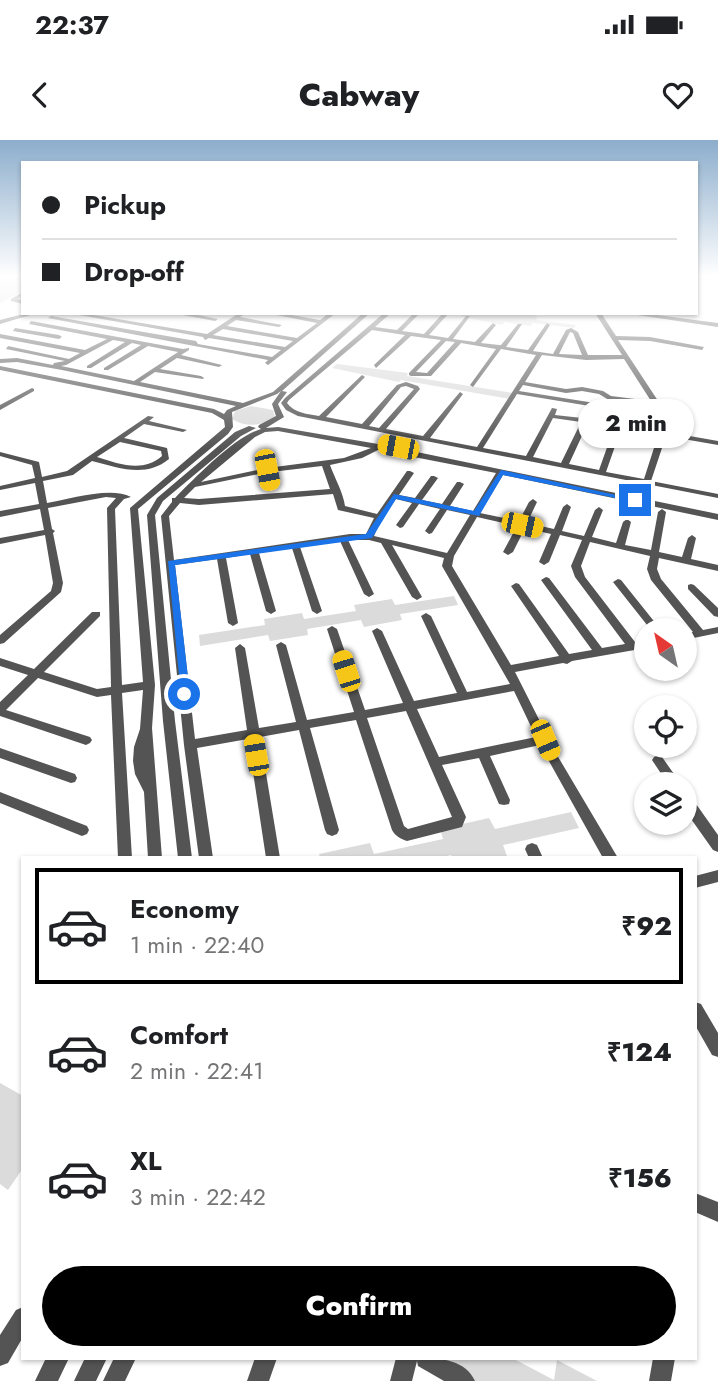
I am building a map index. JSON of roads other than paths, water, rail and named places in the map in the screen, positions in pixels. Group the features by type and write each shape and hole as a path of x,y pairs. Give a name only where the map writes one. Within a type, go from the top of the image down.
{"street":[{"path":"33,333 59,337"},
{"path":"29,352 68,333"},
{"path":"83,333 184,351"},
{"path":"102,336 107,333"},
{"path":"135,333 270,361 308,333"},
{"path":"190,333 286,349"},
{"path":"137,382 213,333"},
{"path":"259,333 299,340"},
{"path":"155,856 150,791 139,774 138,762 138,751 146,727 149,685 133,510 140,500 225,432 229,411 275,393 343,333"},
{"path":"206,856 190,745 165,516 167,509 238,434 277,421 278,410 275,404 278,399 354,333"},
{"path":"365,333 284,403 293,412 382,433 396,433 718,495"},
{"path":"403,333 555,356 627,358"},
{"path":"425,336 428,333"},
{"path":"453,333 411,374 429,375 460,341"},
{"path":"477,344 486,333"},
{"path":"473,385 513,333"},
{"path":"530,351 542,333"},
{"path":"555,356 567,333"},
{"path":"575,333 586,358"},
{"path":"610,333 664,416 663,433 647,481"},
{"path":"376,366 409,334"},
{"path":"0,336 86,352"},
{"path":"0,361 25,358 59,365 111,338"},
{"path":"613,338 650,339 702,348"},
{"path":"89,367 131,341"},
{"path":"106,369 147,344"},
{"path":"8,348 72,360"},
{"path":"479,449 540,353"},
{"path":"176,356 219,365"},
{"path":"15,360 137,382 163,391"},
{"path":"0,361 163,391 220,405 262,404 295,420 382,433 718,503"},
{"path":"0,368 214,411 228,420 258,427 288,425 718,517"},
{"path":"155,370 201,378"},
{"path":"0,378 14,371"},
{"path":"306,373 316,375"},
{"path":"321,418 362,377"},
{"path":"521,383 566,391 582,389 601,392 609,398 656,404"},
{"path":"364,427 400,385 416,387 382,433"},
{"path":"0,408 32,390"},
{"path":"515,392 664,416"},
{"path":"425,439 460,394"},
{"path":"602,473 624,410"},
{"path":"528,458 552,412 586,417 564,466"},
{"path":"0,488 70,473 146,419 183,430"},
{"path":"186,856 177,791 183,770 180,741 169,721 151,515 160,500 249,436 278,429 376,445 718,511"},
{"path":"663,433 718,443"},
{"path":"91,458 141,469 158,464 166,457 164,450 118,439"},
{"path":"190,486 267,470 365,455 376,445"},
{"path":"0,454 34,462 51,531 58,587 1,639"},
{"path":"324,463 339,495 341,508 379,517"},
{"path":"267,470 270,486"},
{"path":"501,472 449,556 449,571 508,670 610,856"},
{"path":"369,537 379,517 410,473"},
{"path":"400,525 434,478"},
{"path":"429,531 460,484"},
{"path":"176,500 199,502 335,491"},
{"path":"0,514 106,495 140,500"},
{"path":"123,496 111,508 125,856"},
{"path":"394,496 718,568"},
{"path":"509,552 533,502"},
{"path":"544,562 567,507"},
{"path":"508,670 633,647 580,577 576,566 599,510"},
{"path":"662,512 652,569 656,580 701,634"},
{"path":"620,546 627,522"},
{"path":"0,541 51,531"},
{"path":"171,563 343,538 369,537 449,556"},
{"path":"343,538 369,594"},
{"path":"686,561 692,538"},
{"path":"385,541 417,597"},
{"path":"295,545 317,611"},
{"path":"254,551 271,611"},
{"path":"221,556 233,623"},
{"path":"546,580 600,653"},
{"path":"618,582 646,618"},
{"path":"516,586 567,660"},
{"path":"691,587 718,614"},
{"path":"86,740 0,710 96,614"},
{"path":"426,616 463,695"},
{"path":"332,629 397,826 403,834 448,826 460,820 377,631"},
{"path":"697,635 718,630"},
{"path":"281,645 332,830"},
{"path":"240,648 273,856"},
{"path":"0,662 94,692 149,685"},
{"path":"190,745 515,687"},
{"path":"436,762 545,740"},
{"path":"0,753 71,778"},
{"path":"483,753 504,800"},
{"path":"658,761 666,772"},
{"path":"0,797 82,830"},
{"path":"697,816 718,846"},
{"path":"697,881 718,876"},
{"path":"697,1013 718,1049"},
{"path":"697,1203 718,1212"},
{"path":"0,1355 21,1320"},
{"path":"46,1381 57,1360"},
{"path":"85,1381 95,1360"},
{"path":"114,1381 124,1360"},
{"path":"258,1381 265,1360"},
{"path":"401,1381 406,1360"},
{"path":"429,1360 464,1381"},
{"path":"660,1381 664,1360"}]}
